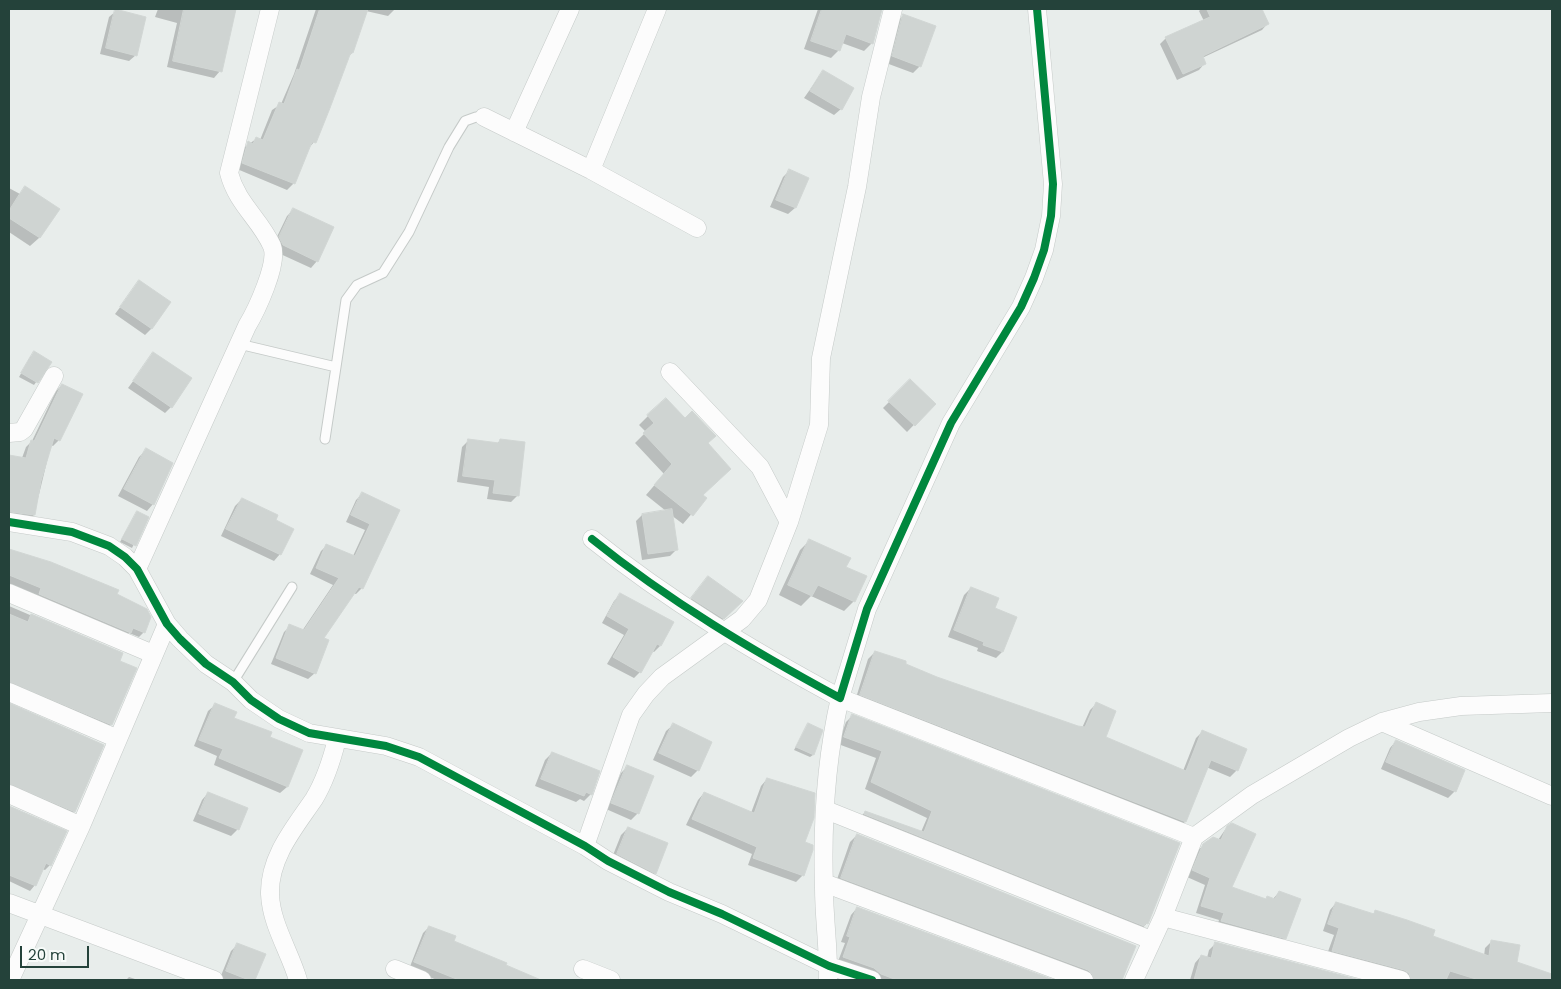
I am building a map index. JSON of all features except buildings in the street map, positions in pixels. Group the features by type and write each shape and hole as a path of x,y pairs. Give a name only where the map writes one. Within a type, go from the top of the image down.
{"street":[{"path":"137,568 238,344 259,307 270,272 273,247 233,188 229,173 270,9"},
{"path":"514,132 570,9"},
{"path":"591,170 657,9"},
{"path":"585,846 631,716 646,694 662,677 742,619 758,600 788,522 819,425 821,358 857,187 871,97 892,9"},
{"path":"828,973 824,883 826,810 834,725 840,698 867,609 951,423 1021,306 1044,250 1051,216 1053,184 1037,9"},
{"path":"484,117 591,170 697,228"},
{"path":"670,372 760,467 788,522"},
{"path":"9,433 20,432 24,429 54,376"},
{"path":"9,522 72,532 109,546 137,568 167,624 180,639 206,664 233,682 251,700 279,719 308,734 386,746 419,757 585,846 608,861 669,892 722,914 828,973 872,980"},
{"path":"592,539 659,591 769,660 840,698 1194,837"},
{"path":"9,593 153,654"},
{"path":"10,980 81,826 167,624"},
{"path":"9,692 118,739"},
{"path":"1134,980 1163,917 1194,837 1252,795 1349,738 1382,722 1419,712 1461,706 1552,703"},
{"path":"1382,722 1552,796"},
{"path":"298,980 292,959 281,938 270,894 272,870 297,819 314,798 331,763 337,739"},
{"path":"9,794 81,826"},
{"path":"826,810 1151,940"},
{"path":"824,883 1084,980"},
{"path":"9,903 38,916 214,980"},
{"path":"1163,917 1401,980"},
{"path":"395,969 422,980"},
{"path":"584,969 610,980"}],"lane":[{"path":"325,439 346,300 357,285 383,273 414,223 449,147 465,121 476,117 484,117"},
{"path":"238,344 336,367"},
{"path":"233,682 292,587"}],"cycle path":[{"path":"592,539 621,562 712,624 840,698 867,609 951,423 1021,307 1044,250 1051,216 1053,184 1037,9"},
{"path":"9,522 72,532 109,546 125,557 137,569 167,624 180,639 206,664 233,682 251,700 279,719 309,733 386,746 419,757 585,846 608,861 669,892 722,914 829,966 872,980"}]}
